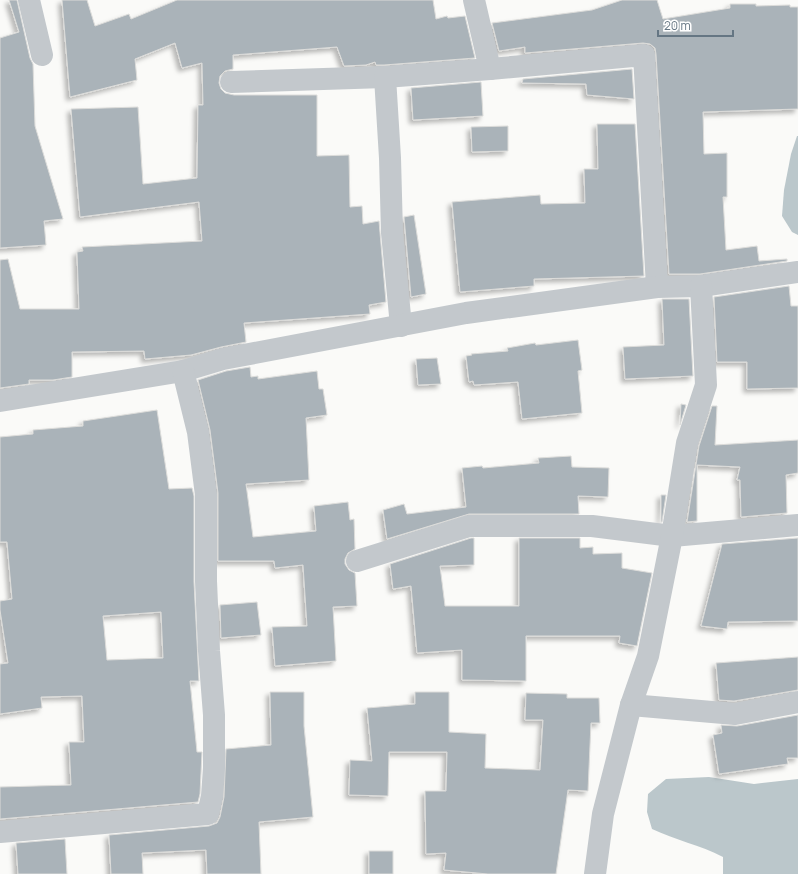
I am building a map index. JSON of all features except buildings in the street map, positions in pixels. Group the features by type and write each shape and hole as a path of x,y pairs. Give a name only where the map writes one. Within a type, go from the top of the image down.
{"street":[{"path":"29,0 42,55"},
{"path":"474,0 490,69"},
{"path":"231,82 385,77 644,55 657,288"},
{"path":"385,77 390,158 392,233 401,326"},
{"path":"0,401 183,371 223,359 466,313 657,288 701,286 798,272"},
{"path":"595,874 603,814 631,705 648,656 672,536 687,443 706,385 701,286"},
{"path":"0,832 208,814 212,796 214,768 214,715 206,581 206,495 198,432 183,371"},
{"path":"356,561 469,526 592,526 672,536 798,525"},
{"path":"631,705 735,714 798,702"}],"shaded area":[{"path":"797,136 798,235 792,232 782,216 784,190 791,154"},
{"path":"709,777 754,784 798,779 798,874 723,874 723,857 652,829 647,812 648,794 666,779"}]}
